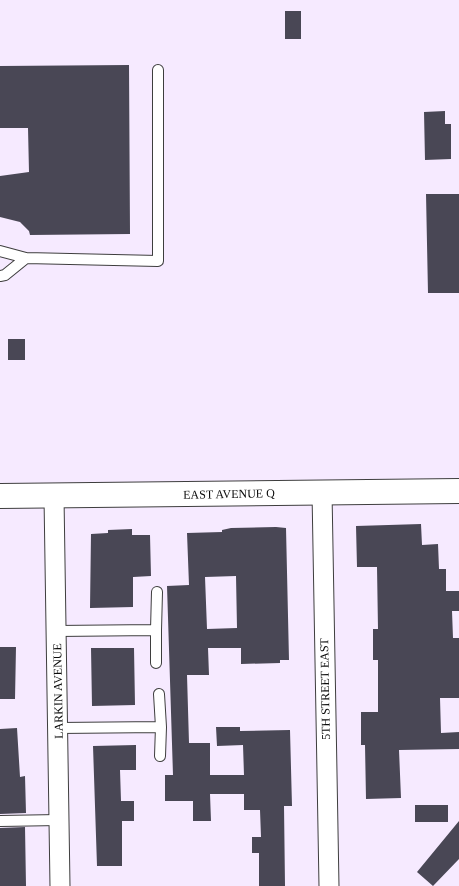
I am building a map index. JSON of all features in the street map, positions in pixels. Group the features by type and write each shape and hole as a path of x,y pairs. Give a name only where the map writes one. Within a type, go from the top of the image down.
{"street":[{"name":"EAST AVENUE Q","path":"0,496 459,491"},
{"name":"5TH STREET EAST","path":"322,492 330,886"},
{"name":"LARKIN AVENUE","path":"54,496 60,886"}],"lane":[{"path":"0,251 26,258 158,260 158,70"},
{"path":"0,276 26,258"},
{"path":"156,663 157,592"},
{"path":"56,631 156,630"},
{"path":"159,694 160,756"},
{"path":"59,728 161,727"},
{"path":"0,821 59,820"}],"building":[{"path":"285,11 301,11 301,39 285,39"},
{"path":"129,65 130,234 30,235 29,231 20,222 0,217 0,176 29,172 28,128 0,128 0,66"},
{"path":"445,111 445,124 451,124 451,159 425,160 424,112"},
{"path":"426,194 459,194 459,293 428,293"},
{"path":"8,339 25,339 25,360 8,360"},
{"path":"421,524 422,545 438,544 439,569 446,569 446,591 459,591 459,611 452,611 453,638 459,638 459,698 440,698 441,733 459,732 459,749 399,750 401,798 366,799 365,745 361,745 361,712 378,712 378,660 373,660 373,629 378,629 377,567 357,567 356,526"},
{"path":"231,528 286,528 289,660 280,660 280,663 241,664 241,648 208,648 209,675 187,675 189,743 210,743 210,775 244,775 243,745 217,746 216,727 240,727 240,731 290,730 292,806 284,806 285,886 259,886 259,853 252,853 252,837 261,837 260,810 244,810 244,794 210,794 211,821 193,821 193,801 165,801 165,775 173,775 167,586 189,585 187,533 222,532 222,530","holes":["236,576 237,628 207,629 205,577"]},
{"path":"132,529 132,535 150,535 151,576 133,577 133,607 90,608 91,534 108,533 108,530"},
{"path":"0,647 16,647 15,699 0,699"},
{"path":"91,648 134,648 135,705 92,706"},
{"path":"17,728 20,777 25,776 26,813 0,814 0,729"},
{"path":"136,745 136,770 120,770 121,801 134,801 134,821 122,821 122,866 97,866 93,746"},
{"path":"415,805 448,805 448,822 415,822"},
{"path":"459,821 459,859 433,886 417,872"},
{"path":"25,827 26,886 0,886 0,828"}]}
